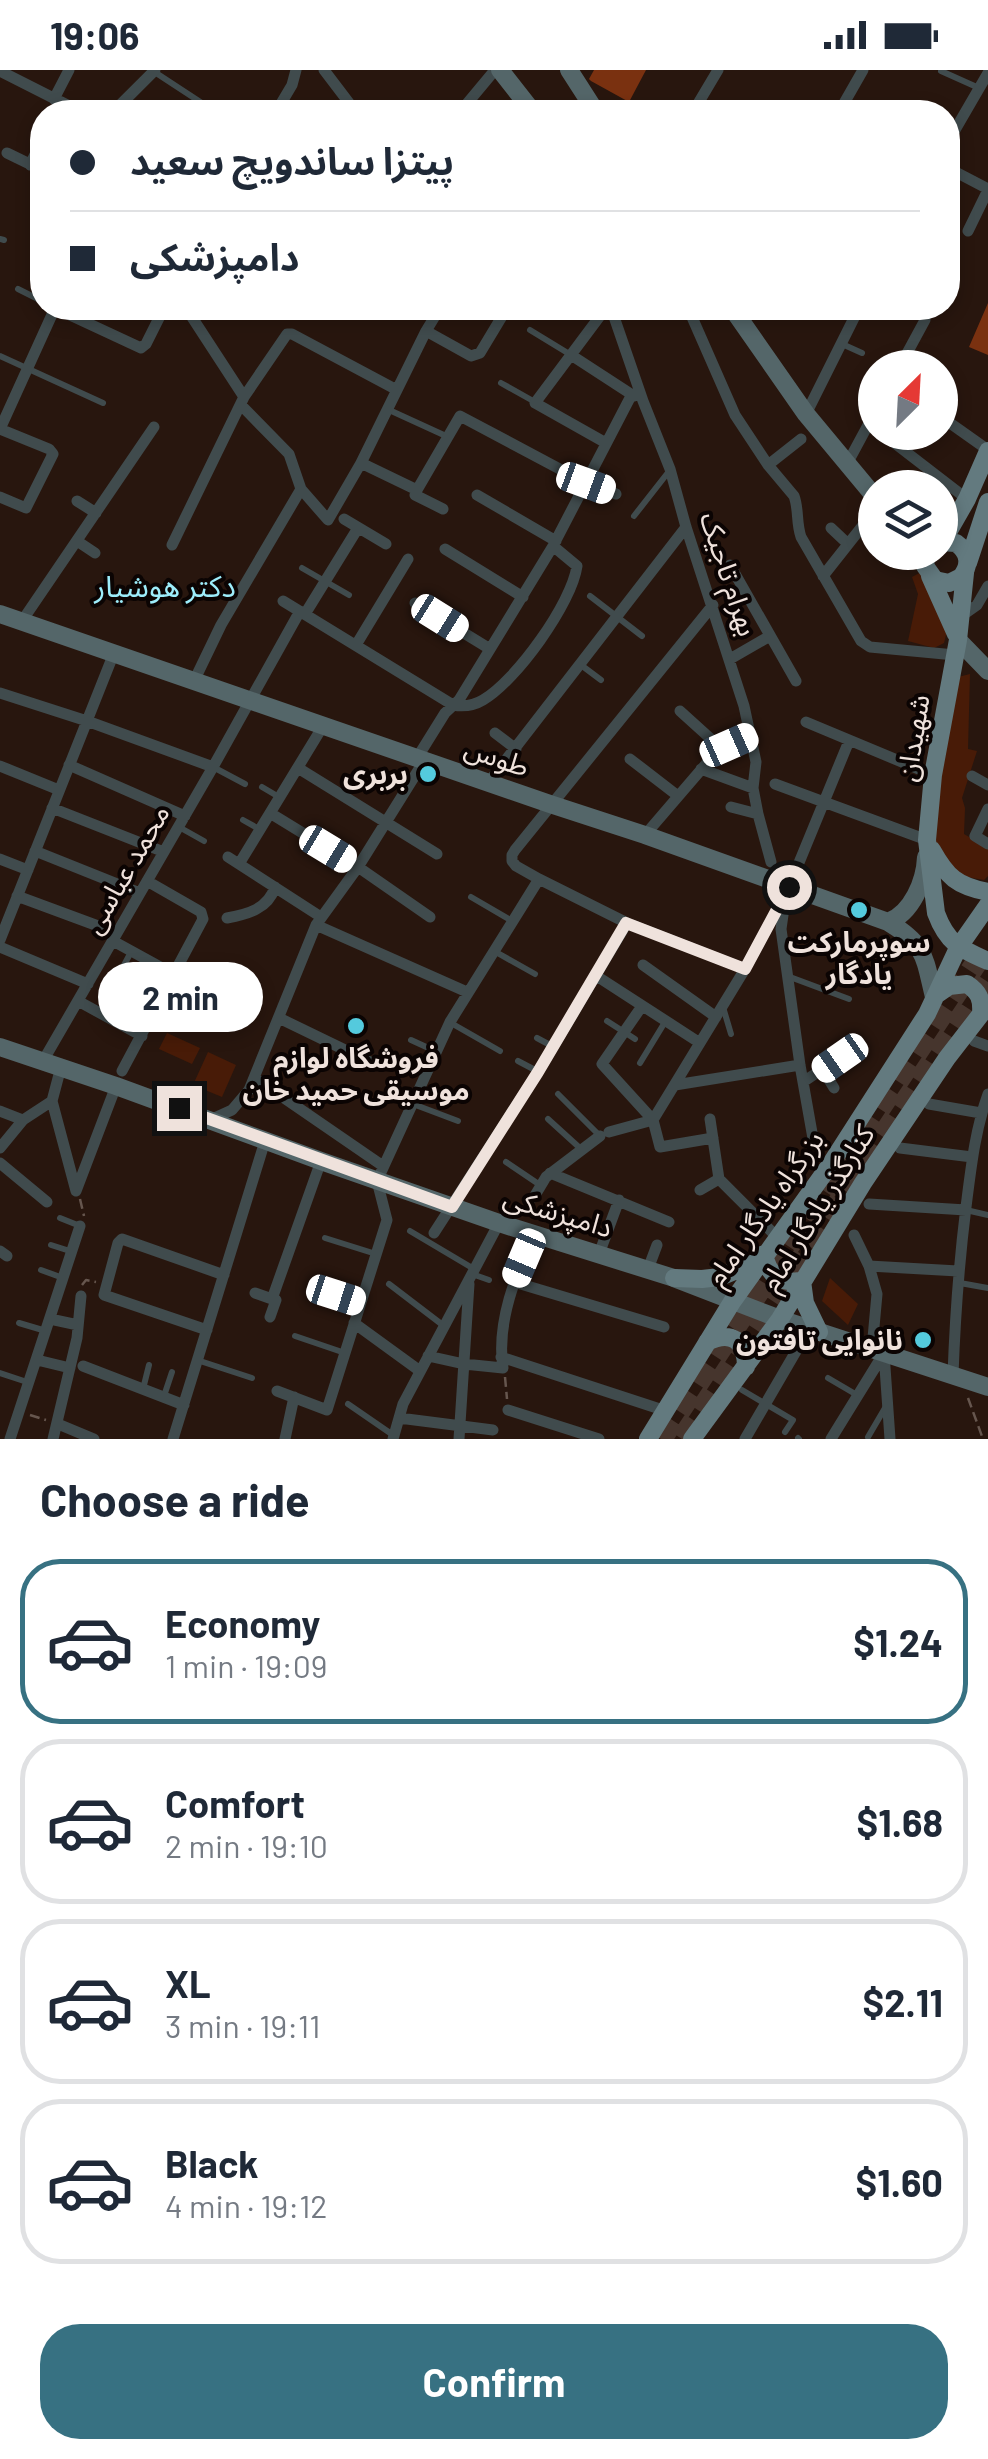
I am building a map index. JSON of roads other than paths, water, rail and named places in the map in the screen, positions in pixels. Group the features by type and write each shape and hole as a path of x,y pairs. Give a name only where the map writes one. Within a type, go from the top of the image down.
{"main road":[{"path":"497,70 523,100"},
{"path":"569,70 588,100"},
{"path":"740,320 806,414 858,477"},
{"path":"958,514 988,450"},
{"name":"شهیدان","path":"958,948 936,913 927,840 933,775 957,648 966,568 988,502"},
{"path":"930,575 942,583 956,581 966,568 962,547 958,545"},
{"path":"928,570 957,648 986,669"},
{"name":"طوس","path":"0,614 888,922 918,944 934,997"},
{"path":"951,678 963,665 986,669"},
{"path":"927,840 952,879 988,892"},
{"path":"888,922 905,911 923,880 927,840"},
{"name":"بزرگراه یادگار امام","path":"648,1439 732,1302 830,1166 927,1014 958,948 988,905"},
{"path":"958,948 988,961"},
{"path":"934,997 949,986 967,984 978,992 985,1009"},
{"name":"کنارگذر یادگار امام","path":"692,1439 780,1319 863,1183 985,1009"},
{"name":"دامپزشکی","path":"0,1047 52,1064 119,1078 210,1120 321,1161 380,1174 452,1207 648,1269 780,1319 988,1387"},
{"path":"674,1278 720,1277 762,1258 777,1278 802,1281 814,1330"},
{"path":"706,1342 720,1336 733,1338 746,1355 746,1367"}],"street":[{"path":"58,100 68,70"},
{"path":"283,100 296,70"},
{"path":"324,70 347,100"},
{"path":"471,100 497,70"},
{"path":"704,100 718,70"},
{"path":"0,71 50,100"},
{"path":"125,100 154,71"},
{"path":"844,100 857,72"},
{"path":"960,121 988,73"},
{"path":"6,153 30,164"},
{"path":"960,175 988,190 968,231"},
{"path":"0,498 26,508 53,454 0,429 49,320"},
{"path":"81,320 141,348 158,320"},
{"path":"193,320 243,401 289,454 301,489 328,520 433,320"},
{"path":"426,331 476,356 499,320"},
{"path":"599,320 535,403 606,443"},
{"name":"بهرام تاجیک","path":"612,320 637,398 670,468 730,659 750,736 758,814 771,862"},
{"path":"693,320 735,414 794,496 801,537 855,633 870,647 957,648"},
{"path":"806,414 851,320"},
{"path":"909,350 925,320"},
{"path":"172,545 243,401 290,333 397,390"},
{"path":"210,1120 242,1101 319,921 386,823 452,706 523,597 606,443 637,398 571,355"},
{"path":"443,509 415,495 460,416 586,483 616,494"},
{"path":"22,622 154,427"},
{"path":"958,429 988,450"},
{"path":"768,465 801,439"},
{"path":"847,464 858,444"},
{"path":"904,450 967,498"},
{"path":"361,463 416,490"},
{"path":"194,681 221,625 301,489"},
{"path":"283,601 452,706 473,705 493,693 522,664 553,619 577,566 554,543 477,496"},
{"path":"77,501 96,513"},
{"path":"344,519 386,544"},
{"path":"488,783 686,527"},
{"name":"محمد عباسی","path":"52,1101 52,1064 78,1000 303,612 358,528"},
{"path":"832,528 848,544"},
{"path":"824,576 858,532"},
{"path":"77,541 95,553"},
{"path":"445,549 523,597"},
{"path":"356,646 408,559"},
{"path":"730,564 796,682"},
{"path":"960,618 982,608 988,586"},
{"path":"416,603 490,649"},
{"path":"713,605 661,660 512,855 512,861 539,880 626,923 745,969"},
{"path":"730,659 770,636"},
{"path":"0,940 114,653"},
{"path":"0,693 213,767"},
{"path":"680,711 722,748"},
{"path":"806,722 933,775"},
{"path":"323,726 260,830 233,860 319,921 468,992"},
{"path":"495,733 516,749"},
{"path":"645,835 722,748 750,736"},
{"path":"537,1191 550,1173 605,1134 653,1120 745,969 789,887 849,740"},
{"path":"630,758 678,796"},
{"path":"69,765 182,821"},
{"path":"0,766 59,790"},
{"path":"298,768 437,854"},
{"path":"702,768 754,788"},
{"path":"972,776 988,785"},
{"path":"775,784 927,840"},
{"path":"731,807 758,814"},
{"path":"52,808 164,852"},
{"path":"988,809 974,836 988,844"},
{"path":"270,813 358,866 430,917"},
{"path":"0,1148 23,1120 52,1101 76,1191 119,1078 202,924 201,912 144,887 35,851"},
{"path":"0,859 28,870"},
{"path":"277,1391 327,1410 387,1220 380,1174 450,1022 539,880"},
{"path":"227,918 266,904 275,887"},
{"path":"789,887 781,929 814,1144"},
{"path":"17,896 115,937 175,975"},
{"path":"434,1234 538,1072 626,923"},
{"path":"0,948 88,984"},
{"path":"643,965 719,1011"},
{"path":"595,976 700,1043"},
{"path":"78,1000 142,1036"},
{"path":"642,1006 629,1035 602,1064 653,1120 660,1147 713,1138"},
{"path":"279,1018 376,1065"},
{"path":"974,1040 988,1046"},
{"path":"802,1082 857,1046"},
{"path":"674,1085 800,1065"},
{"path":"822,1070 834,1088"},
{"path":"254,1078 380,1174"},
{"path":"957,1377 958,1277 973,1151 988,1094"},
{"path":"930,1104 981,1114"},
{"path":"0,1111 23,1120"},
{"path":"710,1119 720,1179 777,1237"},
{"path":"174,1439 265,1141"},
{"path":"900,1148 973,1151"},
{"path":"272,1299 300,1205 321,1161"},
{"path":"0,1163 47,1202"},
{"path":"550,1173 669,1222"},
{"path":"700,1190 720,1179"},
{"path":"599,1254 619,1200"},
{"path":"869,1204 966,1210"},
{"path":"393,1438 403,1404 499,1223"},
{"path":"9,1439 80,1226"},
{"path":"502,1362 514,1282 534,1233"},
{"path":"854,1235 877,1294 878,1351 890,1439"},
{"path":"207,1330 105,1289 120,1240 224,1275"},
{"path":"648,1269 658,1245"},
{"path":"869,1266 958,1277"},
{"path":"459,1432 471,1273"},
{"path":"514,1282 664,1326"},
{"path":"254,1293 276,1300 270,1317"},
{"path":"53,1439 76,1367 81,1296"},
{"path":"354,1323 420,1372"},
{"path":"48,1325 78,1324"},
{"path":"745,1439 814,1330"},
{"path":"831,1439 858,1396 878,1351"},
{"path":"428,1356 464,1364 502,1362 666,1411"},
{"path":"36,1360 76,1367 184,1405"},
{"path":"285,1439 294,1398"},
{"path":"508,1410 599,1439"},
{"path":"399,1418 459,1432 492,1430"},
{"path":"58,1424 94,1439"}],"lane":[{"path":"154,71 198,100"},
{"path":"941,72 979,88"},
{"path":"18,289 30,295"},
{"path":"530,330 571,355"},
{"path":"841,344 858,351"},
{"path":"0,356 102,403"},
{"path":"501,383 535,403"},
{"path":"387,409 447,437"},
{"path":"634,516 670,468"},
{"path":"302,568 348,595"},
{"path":"590,596 642,636"},
{"path":"581,665 600,680"},
{"path":"213,767 245,784"},
{"path":"262,787 280,798"},
{"path":"243,820 260,830"},
{"path":"182,821 204,842"},
{"path":"472,897 512,921"},
{"path":"130,970 122,967 131,950"},
{"path":"492,951 535,974"},
{"path":"788,976 849,999"},
{"path":"719,1011 731,1034"},
{"path":"608,1021 629,1035"},
{"path":"640,1063 666,1021"},
{"path":"450,1022 500,1051"},
{"path":"537,1038 553,1047"},
{"path":"411,1040 436,1051"},
{"path":"518,1061 538,1072"},
{"path":"558,1094 605,1134"},
{"path":"390,1096 458,1121"},
{"path":"548,1119 581,1149"},
{"path":"973,1151 988,1148"},
{"path":"506,1162 537,1191"},
{"path":"966,1210 988,1214"},
{"path":"60,1218 80,1226"},
{"path":"410,1231 471,1273 489,1280"},
{"path":"325,1238 376,1254"},
{"path":"51,1246 73,1252"},
{"path":"41,1270 64,1278"},
{"path":"958,1277 988,1288"},
{"path":"389,1284 444,1326"},
{"path":"311,1286 360,1303"},
{"path":"19,1323 48,1325"},
{"path":"294,1336 344,1353"},
{"path":"197,1360 252,1378"},
{"path":"143,1388 149,1366"},
{"path":"164,1396 172,1372"},
{"path":"0,1373 29,1383"},
{"path":"828,1378 858,1396"},
{"path":"742,1390 792,1420 785,1432"},
{"path":"348,1404 393,1438"},
{"path":"868,1437 886,1407"},
{"path":"0,1436 9,1439"}],"tunnel":[{"path":"661,1439 988,945"},
{"path":"682,1439 988,977"}],"place":[{"name":"بربری","path":"428,774"},
{"name":"سوپرمارکت یادگار","path":"859,910"},
{"name":"فروشگاه لوازم موسیقی حمید خان","path":"356,1026"},
{"name":"نانوایی تافتون","path":"923,1340"}],"district":[{"name":"دکتر هوشیار","path":"165,587"}]}
